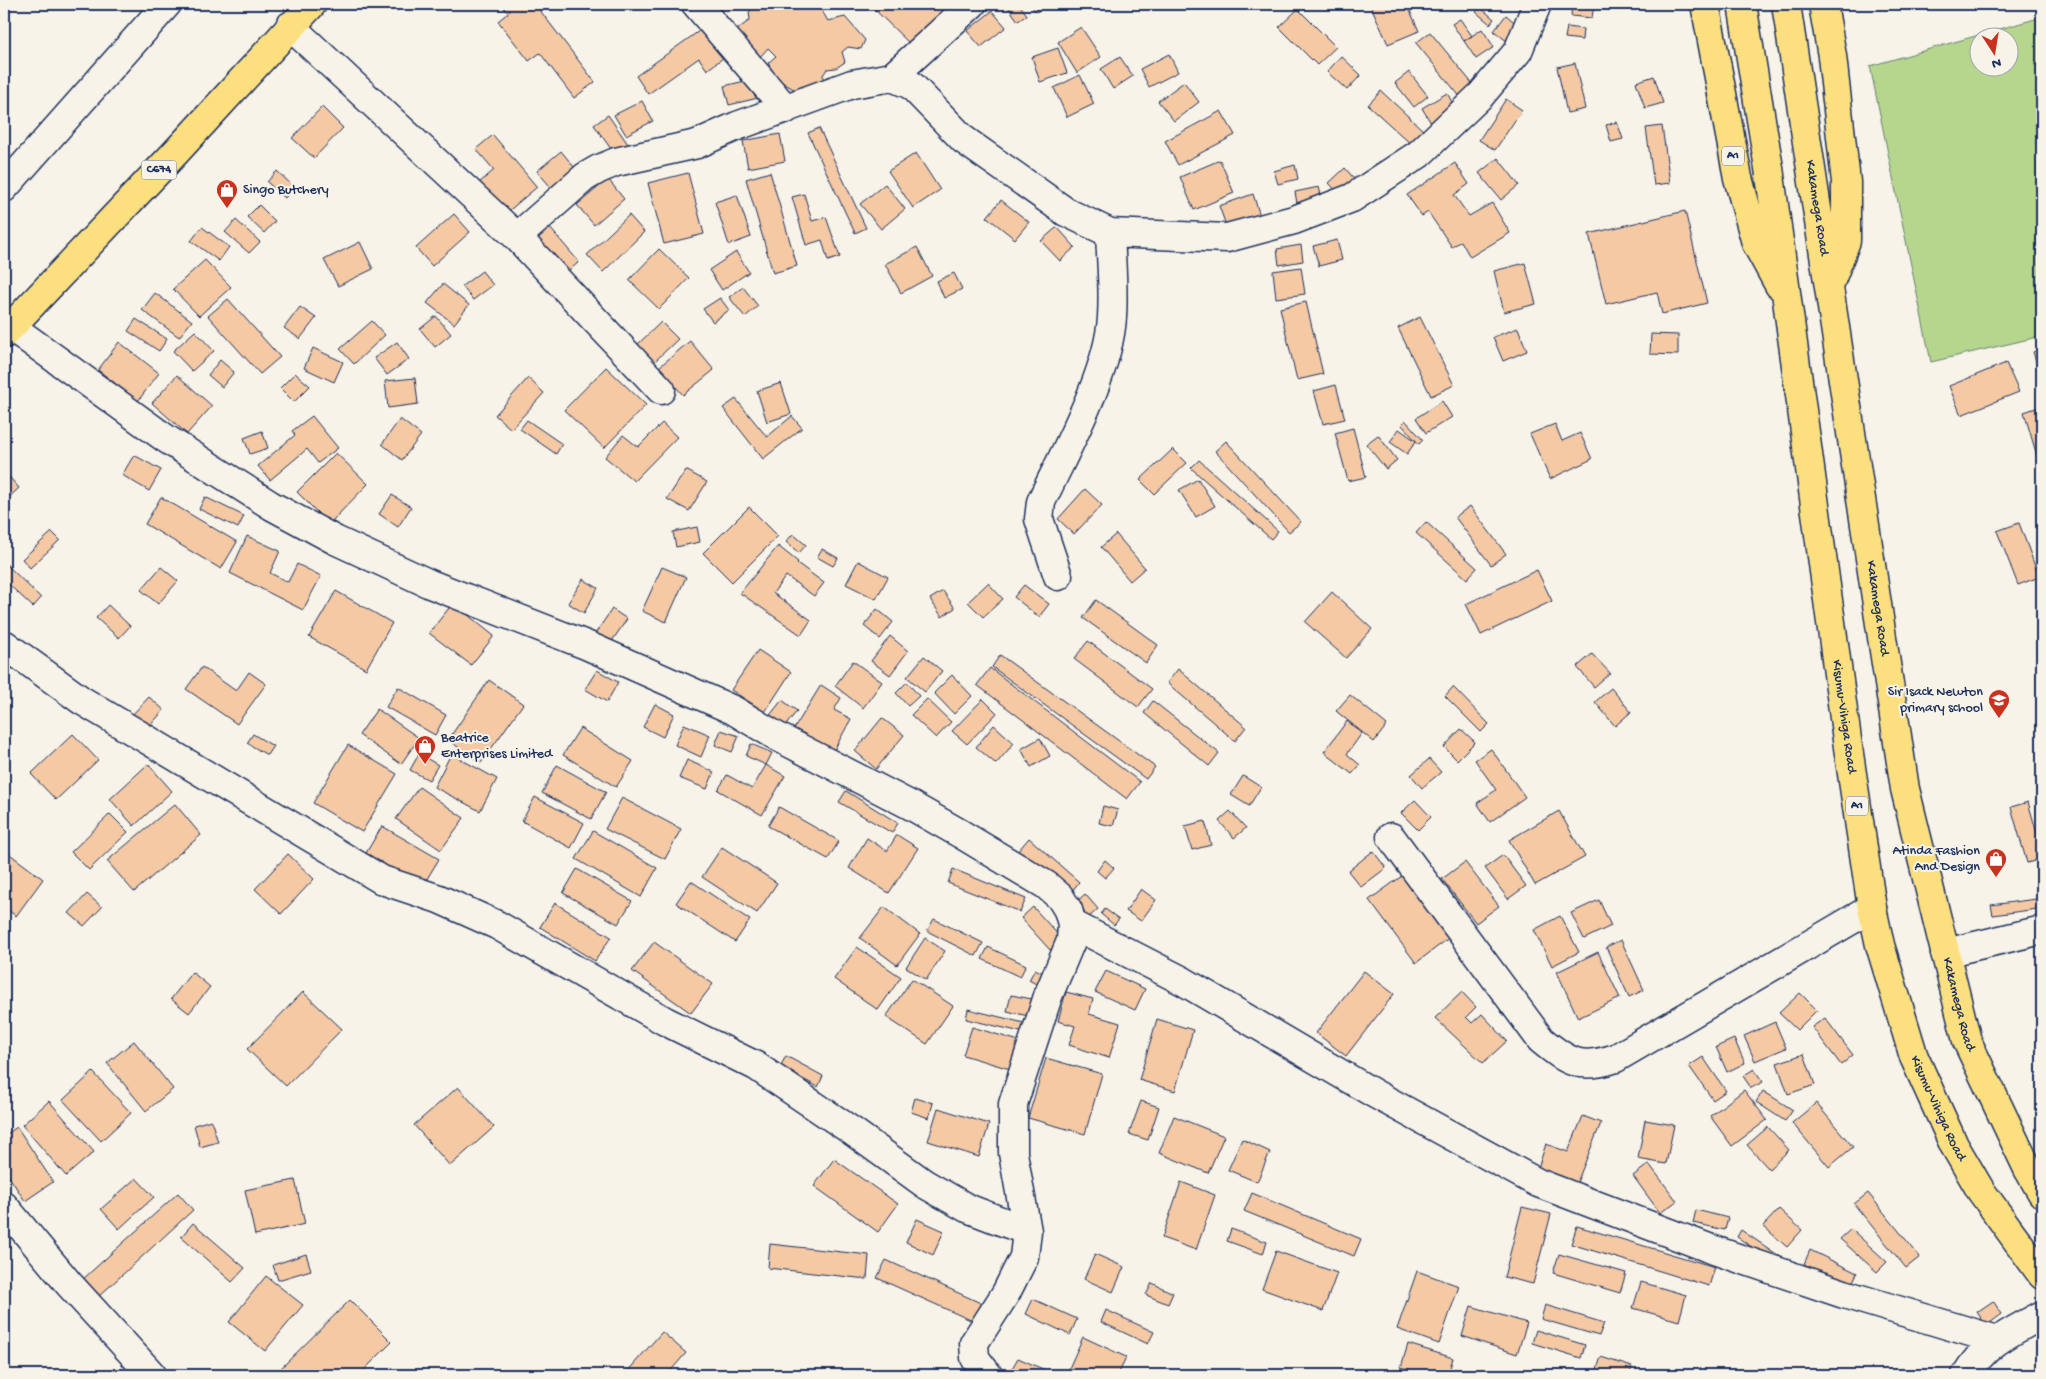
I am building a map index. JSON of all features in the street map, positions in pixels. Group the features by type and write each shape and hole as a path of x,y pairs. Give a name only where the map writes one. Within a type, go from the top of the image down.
{"main road":[{"name":"C674","path":"7,330 176,152 312,4"},
{"name":"A1","path":"1705,4 1738,178 1756,243 1787,299"},
{"name":"A1","path":"1742,4 1769,168 1787,299"},
{"name":"Kakamega Road","path":"1786,4 1830,284 1905,789 1967,1041 2028,1169 2042,1193"},
{"path":"1823,4 1832,56 1846,182 1846,241 1830,284"},
{"name":"Kisumu-Vihiga Road","path":"1787,299 1846,728 1872,908 1880,944 1908,1038 1930,1094 1954,1145 1981,1191 2042,1275"}],"street":[{"path":"4,188 167,4"},
{"path":"696,4 786,108"},
{"path":"517,237 585,177 599,169 616,162 697,144 737,126 852,84 892,77 972,4"},
{"path":"892,77 911,85 964,140 1066,212 1110,233 1227,238 1294,220 1352,198 1418,154 1481,96 1518,51 1538,4"},
{"path":"290,26 517,237 661,390"},
{"path":"1058,576 1039,519 1041,502 1093,388 1105,352 1112,318 1110,233"},
{"path":"7,330 165,438 272,506 335,540 430,584 586,645 733,710 778,737 910,805 1046,885 1060,897 1068,910 1072,924 1071,941 1048,996 1013,1104 1012,1153 1026,1231 1024,1257 1006,1293 974,1343 975,1358 988,1375"},
{"path":"4,644 81,700 382,880 439,899 497,925 665,1022 756,1066 852,1131 925,1184 967,1208 1026,1231"},
{"path":"1391,837 1541,1040 1572,1062 1584,1064 1597,1064 1616,1058 1872,908"},
{"path":"1072,924 1183,981 1375,1094 1538,1183 1742,1260 1844,1294 1997,1340"},
{"path":"1945,953 2042,930"},
{"path":"4,1206 69,1284 152,1375"},
{"path":"1966,1375 1983,1353 1997,1340 2042,1315"}],"green space":[{"path":"2042,17 2042,336 1931,362 1870,66 1968,38 1968,78 2018,78 2018,28 2003,28"}],"building":[{"path":"501,4 535,4 595,82 574,98 540,53 529,61 498,21 508,13"},
{"path":"758,4 821,4 822,11 828,21 845,17 865,40 861,49 848,47 842,52 845,62 836,68 827,69 823,75 824,81 804,95 778,80 768,63 776,56 768,48 759,58 734,32 750,20 749,12"},
{"path":"877,4 953,4 912,46 873,8"},
{"path":"1006,4 1019,4 1027,15 1018,21"},
{"path":"1029,4 1046,4 1037,12"},
{"path":"1370,4 1407,4 1419,31 1388,44"},
{"path":"1572,4 1594,4 1592,18 1571,16"},
{"path":"1480,7 1494,19 1490,24 1476,12"},
{"path":"1298,9 1336,47 1317,65 1279,27"},
{"path":"992,11 1006,27 981,47 967,31"},
{"path":"1506,15 1520,27 1508,42 1494,31"},
{"path":"1460,19 1472,36 1464,41 1452,24"},
{"path":"706,26 727,55 707,70 699,58 648,94 636,76"},
{"path":"1081,27 1101,57 1077,73 1058,42"},
{"path":"1567,27 1583,29 1582,40 1565,38"},
{"path":"1482,29 1494,47 1476,59 1464,41"},
{"path":"1430,32 1476,88 1462,99 1416,43"},
{"path":"1058,48 1067,73 1040,82 1032,57"},
{"path":"1169,54 1178,72 1149,87 1140,69"},
{"path":"1341,56 1361,75 1347,90 1327,72"},
{"path":"1120,57 1133,76 1113,89 1101,69"},
{"path":"1575,63 1585,109 1567,113 1557,67"},
{"path":"1409,72 1428,96 1414,107 1395,83"},
{"path":"1080,75 1094,104 1067,117 1054,88"},
{"path":"1654,76 1663,103 1645,108 1636,82"},
{"path":"753,79 758,98 729,105 724,86"},
{"path":"1184,82 1199,102 1174,121 1158,101"},
{"path":"1381,91 1425,132 1412,145 1368,105"},
{"path":"1447,93 1456,109 1431,123 1422,108"},
{"path":"1506,99 1522,110 1495,150 1479,140"},
{"path":"642,101 653,121 626,135 614,115"},
{"path":"322,107 343,128 314,158 292,138"},
{"path":"1221,111 1235,135 1178,165 1165,141"},
{"path":"608,115 630,147 616,156 594,125"},
{"path":"1617,122 1623,139 1611,142 1606,125"},
{"path":"1662,126 1670,183 1654,185 1646,128"},
{"path":"819,128 866,228 855,233 808,133"},
{"path":"780,134 785,161 748,168 743,141"},
{"path":"493,135 537,187 505,214 479,183 494,170 476,149"},
{"path":"561,151 579,173 556,193 537,171"},
{"path":"916,153 940,190 913,208 888,171"},
{"path":"1498,158 1519,185 1501,200 1479,173"},
{"path":"1220,160 1234,193 1194,210 1180,177"},
{"path":"1455,163 1469,184 1454,195 1469,216 1492,203 1510,233 1470,257 1461,241 1452,247 1428,212 1422,216 1407,195"},
{"path":"1295,165 1298,179 1278,184 1274,171"},
{"path":"1345,168 1356,181 1340,195 1329,183"},
{"path":"277,171 294,187 285,198 267,182"},
{"path":"770,172 797,266 773,273 746,179"},
{"path":"688,173 704,234 664,244 648,183"},
{"path":"608,179 624,199 594,225 577,205"},
{"path":"885,184 905,209 881,229 860,204"},
{"path":"1319,187 1323,203 1298,209 1295,192"},
{"path":"804,194 812,221 826,217 840,257 828,261 822,240 806,245 792,197"},
{"path":"1253,194 1260,216 1227,228 1219,206"},
{"path":"737,195 751,237 729,245 715,202"},
{"path":"1001,200 1029,222 1015,239 987,217"},
{"path":"259,205 275,221 264,233 247,217"},
{"path":"1685,211 1707,303 1662,314 1657,292 1606,304 1589,234"},
{"path":"454,214 470,232 432,266 416,248"},
{"path":"629,215 644,232 603,272 587,255"},
{"path":"236,220 260,242 249,253 225,232"},
{"path":"202,227 229,247 219,261 191,241"},
{"path":"1057,227 1075,247 1060,261 1041,241"},
{"path":"550,228 579,262 560,278 531,243"},
{"path":"1337,240 1342,260 1319,266 1313,246"},
{"path":"360,242 373,269 338,286 324,260"},
{"path":"1301,245 1303,261 1279,265 1277,249"},
{"path":"917,247 932,276 901,293 885,264"},
{"path":"659,249 689,278 659,309 629,280"},
{"path":"736,252 749,272 722,290 709,270"},
{"path":"205,260 231,287 199,316 173,289"},
{"path":"1525,263 1536,304 1504,312 1494,271"},
{"path":"1301,267 1305,294 1276,298 1273,271"},
{"path":"482,271 493,285 473,300 462,286"},
{"path":"954,273 962,289 944,298 937,281"},
{"path":"443,284 469,305 454,324 427,303"},
{"path":"743,287 758,306 745,317 729,297"},
{"path":"155,293 192,321 179,337 142,310"},
{"path":"720,298 729,310 713,322 703,309"},
{"path":"228,299 280,357 260,374 208,316"},
{"path":"1306,302 1323,374 1297,380 1280,308"},
{"path":"300,307 316,318 300,339 284,328"},
{"path":"436,316 451,334 435,347 420,329"},
{"path":"1420,317 1454,385 1431,396 1398,328"},
{"path":"136,319 167,339 159,351 128,331"},
{"path":"372,321 385,335 354,364 340,349"},
{"path":"661,322 678,339 654,362 637,345"},
{"path":"1518,328 1527,351 1503,361 1493,337"},
{"path":"195,331 214,351 192,371 173,351"},
{"path":"1651,334 1678,335 1678,355 1650,354"},
{"path":"690,341 714,370 683,395 659,367"},
{"path":"119,342 159,373 138,401 98,370"},
{"path":"397,342 409,359 387,375 374,358"},
{"path":"313,348 343,362 334,382 304,368"},
{"path":"2042,348 2042,366 2038,368 2033,352"},
{"path":"220,360 234,372 222,387 208,375"},
{"path":"2006,363 2019,392 1961,415 1949,386"},
{"path":"606,367 646,405 604,448 564,410"},
{"path":"295,373 310,386 294,402 280,388"},
{"path":"177,375 212,406 187,434 152,403"},
{"path":"415,378 418,404 388,408 385,381"},
{"path":"528,378 544,393 511,429 495,415"},
{"path":"781,383 791,414 767,422 757,391"},
{"path":"1336,385 1345,419 1323,424 1314,391"},
{"path":"736,399 767,437 792,416 802,428 763,459 723,408"},
{"path":"1442,401 1452,417 1426,433 1416,418"},
{"path":"2042,406 2042,473 2024,412"},
{"path":"312,416 338,448 318,463 307,449 270,480 258,466 295,435 292,431"},
{"path":"400,419 421,435 402,460 382,444"},
{"path":"527,420 562,444 556,454 520,429"},
{"path":"1405,420 1423,440 1419,444 1401,424"},
{"path":"662,423 677,437 634,481 605,457 623,435 638,447"},
{"path":"1555,424 1562,441 1580,433 1592,459 1550,479 1530,434"},
{"path":"1353,428 1366,477 1348,481 1335,433"},
{"path":"1399,429 1416,441 1407,454 1390,442"},
{"path":"262,431 268,448 250,454 244,438"},
{"path":"1378,435 1397,460 1386,469 1366,444"},
{"path":"1226,441 1301,522 1289,532 1215,451"},
{"path":"1173,449 1187,463 1154,494 1140,480"},
{"path":"336,453 368,484 329,524 297,492"},
{"path":"134,455 161,470 149,491 122,475"},
{"path":"1199,460 1278,531 1271,539 1191,468"},
{"path":"686,470 707,482 689,511 667,499"},
{"path":"4,471 19,488 4,502"},
{"path":"1198,479 1215,506 1196,517 1179,490"},
{"path":"1085,489 1102,505 1074,534 1058,519"},
{"path":"392,495 411,507 398,527 379,514"},
{"path":"161,497 237,542 221,569 145,524"},
{"path":"205,497 244,516 238,528 199,509"},
{"path":"1470,506 1506,554 1491,565 1455,517"},
{"path":"749,507 778,536 732,582 703,553"},
{"path":"1426,522 1477,568 1467,579 1416,533"},
{"path":"2019,523 2039,577 2018,585 1997,531"},
{"path":"697,527 700,542 676,547 673,532"},
{"path":"52,532 60,540 30,568 22,559"},
{"path":"793,534 806,545 799,553 786,542"},
{"path":"1116,534 1145,568 1130,581 1101,547"},
{"path":"247,536 280,551 270,573 288,582 297,564 321,576 303,610 230,573"},
{"path":"778,546 824,583 814,596 786,576 773,593 811,620 801,635 740,593"},
{"path":"822,549 838,558 833,566 817,557"},
{"path":"858,561 888,577 876,599 846,584"},
{"path":"4,562 41,598 33,607 4,580"},
{"path":"161,567 178,581 158,604 141,590"},
{"path":"662,567 686,577 666,622 642,611"},
{"path":"1537,570 1552,601 1481,635 1466,604"},
{"path":"583,579 598,588 584,613 568,603"},
{"path":"988,583 1003,599 983,617 968,602"},
{"path":"1024,585 1049,604 1039,617 1014,597"},
{"path":"336,591 392,623 366,669 309,637"},
{"path":"943,591 955,608 942,617 930,599"},
{"path":"1332,592 1372,629 1346,658 1305,622"},
{"path":"1096,600 1158,645 1146,663 1083,618"},
{"path":"453,603 494,636 471,665 429,633"},
{"path":"108,605 130,626 119,638 96,618"},
{"path":"612,609 627,619 610,644 595,634"},
{"path":"877,609 893,622 880,639 864,626"},
{"path":"890,636 908,651 890,675 871,661"},
{"path":"1088,641 1152,689 1138,707 1074,659"},
{"path":"758,650 791,672 765,712 731,690"},
{"path":"1592,654 1610,673 1594,687 1577,667"},
{"path":"1000,655 1155,767 1146,779 992,667"},
{"path":"924,656 942,671 925,692 907,677"},
{"path":"853,661 882,682 863,708 835,686"},
{"path":"202,667 236,691 249,672 266,684 237,724 186,689"},
{"path":"990,668 1140,782 1127,799 977,685"},
{"path":"1178,669 1246,727 1235,741 1167,683"},
{"path":"597,670 618,682 607,702 585,689"},
{"path":"952,675 972,696 954,714 934,693"},
{"path":"489,680 523,704 481,763 448,740"},
{"path":"907,682 919,696 908,706 896,693"},
{"path":"821,685 841,698 834,710 851,719 833,752 794,729"},
{"path":"398,687 446,715 435,735 386,707"},
{"path":"1453,687 1489,724 1481,732 1445,696"},
{"path":"1611,688 1631,712 1615,726 1595,702"},
{"path":"1350,695 1387,725 1374,742 1336,711"},
{"path":"149,697 164,710 147,729 132,715"},
{"path":"927,699 951,722 936,738 911,715"},
{"path":"983,699 997,713 967,744 952,731"},
{"path":"782,700 797,711 782,730 767,719"},
{"path":"1153,701 1219,753 1209,766 1144,713"},
{"path":"655,704 674,714 663,737 643,727"},
{"path":"377,709 419,738 401,764 359,735"},
{"path":"882,718 904,735 876,769 855,751"},
{"path":"1347,721 1362,733 1347,754 1360,765 1352,774 1324,752"},
{"path":"684,724 710,735 701,757 675,745"},
{"path":"994,725 1014,743 996,764 976,747"},
{"path":"580,728 633,761 616,787 563,755"},
{"path":"1461,729 1475,742 1457,760 1444,747"},
{"path":"721,730 739,736 732,752 715,745"},
{"path":"73,734 98,760 56,800 31,774"},
{"path":"253,734 273,746 267,755 247,743"},
{"path":"1040,738 1050,756 1031,767 1021,749"},
{"path":"751,744 772,753 766,765 746,756"},
{"path":"348,745 397,774 362,832 313,803"},
{"path":"1491,749 1525,797 1490,822 1477,803 1496,790 1475,760"},
{"path":"419,754 438,765 429,780 410,770"},
{"path":"451,754 497,779 480,811 434,787"},
{"path":"1429,759 1441,772 1422,788 1411,775"},
{"path":"687,760 714,772 707,789 679,778"},
{"path":"148,764 172,791 134,826 110,799"},
{"path":"557,765 606,792 591,819 542,793"},
{"path":"766,765 785,776 762,815 718,790 727,775 752,789"},
{"path":"1243,776 1261,787 1249,806 1231,795"},
{"path":"419,787 464,818 441,850 396,819"},
{"path":"846,791 898,823 892,833 839,802"},
{"path":"535,797 584,823 571,848 522,821"},
{"path":"622,798 681,829 665,859 605,829"},
{"path":"1415,800 1431,817 1418,830 1401,813"},
{"path":"2028,802 2042,851 2042,859 2027,863 2011,807"},
{"path":"175,804 201,835 134,892 107,861"},
{"path":"1103,806 1118,810 1113,826 1099,823"},
{"path":"779,807 839,841 828,859 768,826"},
{"path":"1230,811 1246,828 1234,838 1219,821"},
{"path":"1559,811 1585,857 1535,885 1509,840"},
{"path":"110,814 128,832 89,870 71,852"},
{"path":"1205,821 1211,845 1192,850 1185,826"},
{"path":"382,826 439,859 422,887 366,853"},
{"path":"593,831 657,868 641,897 576,859"},
{"path":"897,835 918,848 889,893 849,868 867,838 887,851"},
{"path":"1029,838 1079,882 1069,895 1018,851"},
{"path":"722,847 777,883 757,913 702,877"},
{"path":"1373,851 1386,868 1361,887 1348,871"},
{"path":"7,852 43,879 16,916 4,907 4,856"},
{"path":"288,854 314,879 281,914 255,889"},
{"path":"1503,855 1526,886 1508,899 1485,868"},
{"path":"1105,860 1114,868 1105,878 1097,871"},
{"path":"1465,862 1499,906 1476,923 1442,879"},
{"path":"577,869 632,901 618,924 563,893"},
{"path":"953,869 1026,899 1020,912 948,883"},
{"path":"1402,876 1449,938 1416,963 1369,900"},
{"path":"691,881 750,920 735,942 676,903"},
{"path":"1141,889 1156,900 1141,921 1126,911"},
{"path":"87,894 102,907 84,926 69,913"},
{"path":"1085,894 1098,909 1087,919 1073,905"},
{"path":"2036,899 2037,909 1993,915 1991,905"},
{"path":"1599,900 1611,926 1584,939 1571,913"},
{"path":"555,903 611,937 595,961 540,927"},
{"path":"884,907 920,934 897,965 860,938"},
{"path":"1033,907 1062,939 1050,950 1021,918"},
{"path":"1105,909 1119,919 1114,925 1101,914"},
{"path":"1560,916 1579,952 1552,966 1534,930"},
{"path":"934,919 983,943 976,956 927,931"},
{"path":"925,938 945,951 926,980 906,967"},
{"path":"1621,940 1644,990 1629,997 1606,947"},
{"path":"654,942 713,984 691,1013 632,971"},
{"path":"857,947 901,977 878,1010 834,979"},
{"path":"988,947 1026,965 1020,977 982,959"},
{"path":"1598,952 1620,998 1578,1018 1557,972"},
{"path":"1035,969 1049,976 1043,988 1029,980"},
{"path":"1106,971 1145,989 1135,1010 1095,992"},
{"path":"1364,971 1394,994 1346,1056 1316,1033"},
{"path":"192,972 210,987 189,1013 171,999"},
{"path":"912,979 953,1006 927,1044 886,1017"},
{"path":"303,992 342,1029 286,1086 247,1049"},
{"path":"1066,992 1093,999 1089,1014 1120,1023 1109,1058 1069,1045 1075,1026 1058,1021"},
{"path":"1462,992 1476,1007 1466,1017 1472,1023 1482,1014 1507,1041 1483,1063 1435,1018"},
{"path":"1800,993 1817,1010 1797,1030 1779,1013"},
{"path":"1011,995 1032,999 1028,1016 1007,1011"},
{"path":"968,1009 1024,1023 1021,1032 966,1019"},
{"path":"1825,1018 1853,1055 1841,1065 1812,1027"},
{"path":"1157,1019 1193,1030 1175,1091 1139,1080"},
{"path":"1775,1022 1786,1048 1755,1061 1744,1036"},
{"path":"972,1027 1019,1041 1010,1069 963,1055"},
{"path":"1734,1039 1745,1063 1727,1072 1716,1047"},
{"path":"134,1041 173,1089 146,1111 107,1063"},
{"path":"1804,1054 1815,1085 1788,1094 1777,1063"},
{"path":"786,1056 823,1076 818,1087 780,1067"},
{"path":"1703,1057 1726,1091 1713,1100 1689,1066"},
{"path":"1046,1058 1102,1074 1085,1134 1028,1118"},
{"path":"1754,1069 1763,1082 1751,1088 1743,1076"},
{"path":"93,1072 131,1113 101,1141 63,1100"},
{"path":"458,1087 494,1127 450,1166 414,1125"},
{"path":"1744,1090 1767,1120 1732,1146 1710,1116"},
{"path":"1763,1091 1793,1110 1785,1121 1756,1102"},
{"path":"915,1098 933,1103 929,1118 911,1112"},
{"path":"49,1101 94,1152 66,1176 22,1125"},
{"path":"1141,1101 1159,1107 1148,1140 1129,1134"},
{"path":"1816,1103 1853,1147 1829,1167 1792,1123"},
{"path":"938,1108 989,1124 979,1157 928,1141"},
{"path":"1174,1116 1224,1136 1208,1173 1159,1153"},
{"path":"1583,1116 1601,1123 1576,1185 1537,1171 1546,1144 1568,1152"},
{"path":"211,1120 218,1142 200,1147 194,1125"},
{"path":"1645,1120 1674,1125 1666,1164 1638,1159"},
{"path":"17,1127 53,1182 25,1201 4,1169 4,1136"},
{"path":"1768,1127 1789,1150 1769,1169 1747,1145"},
{"path":"1242,1139 1270,1152 1257,1182 1228,1170"},
{"path":"834,1159 898,1204 878,1232 814,1186"},
{"path":"1649,1164 1677,1201 1660,1213 1633,1176"},
{"path":"136,1178 154,1197 119,1229 101,1209"},
{"path":"295,1180 305,1224 255,1235 245,1190"},
{"path":"1181,1182 1215,1195 1196,1250 1162,1238"},
{"path":"178,1193 193,1210 98,1297 82,1280"},
{"path":"1252,1193 1361,1239 1354,1256 1244,1211"},
{"path":"1868,1193 1920,1257 1906,1268 1854,1204"},
{"path":"1522,1207 1551,1214 1533,1284 1504,1277"},
{"path":"1779,1209 1802,1230 1787,1247 1763,1226"},
{"path":"1696,1210 1728,1218 1725,1230 1693,1223"},
{"path":"917,1219 944,1231 933,1255 906,1242"},
{"path":"193,1223 245,1268 232,1282 181,1237"},
{"path":"1577,1226 1715,1267 1709,1286 1571,1244"},
{"path":"1231,1229 1267,1242 1263,1254 1227,1241"},
{"path":"1851,1229 1887,1262 1877,1272 1840,1239"},
{"path":"1741,1230 1781,1257 1777,1264 1737,1237"},
{"path":"770,1244 869,1255 867,1279 768,1268"},
{"path":"1810,1250 1857,1273 1851,1286 1804,1264"},
{"path":"1276,1251 1337,1273 1323,1311 1262,1289"},
{"path":"306,1254 311,1270 278,1280 273,1265"},
{"path":"1095,1254 1124,1267 1113,1292 1084,1279"},
{"path":"1559,1254 1626,1273 1620,1293 1553,1273"},
{"path":"886,1260 985,1305 977,1323 877,1278"},
{"path":"1417,1271 1459,1286 1439,1344 1397,1329"},
{"path":"266,1276 303,1305 265,1351 229,1322"},
{"path":"1641,1282 1686,1295 1679,1321 1633,1308"},
{"path":"1152,1283 1173,1293 1168,1304 1146,1295"},
{"path":"1033,1299 1077,1319 1070,1335 1026,1314"},
{"path":"350,1300 392,1342 359,1375 274,1375"},
{"path":"1993,1301 2002,1314 1986,1326 1977,1312"},
{"path":"1545,1305 1604,1323 1599,1336 1541,1319"},
{"path":"1471,1306 1527,1323 1517,1354 1462,1336"},
{"path":"1106,1310 1154,1332 1148,1344 1101,1322"},
{"path":"1536,1330 1585,1345 1581,1358 1532,1343"},
{"path":"662,1332 686,1353 667,1375 628,1375 626,1373"},
{"path":"1083,1337 1126,1357 1118,1375 1066,1375"},
{"path":"1408,1344 1453,1358 1448,1375 1428,1375 1401,1367"},
{"path":"1601,1357 1632,1367 1629,1375 1595,1375"},
{"path":"1018,1358 1045,1370 1043,1375 1022,1375 1011,1370"}],"place":[{"name":"Singo Butchery","path":"227,209"},
{"name":"Sir Isack Newton primary school","path":"1999,719"},
{"name":"Beatrice Enterprises Limited","path":"425,765"},
{"name":"Atinda Fashion And Design","path":"1996,878"}]}
